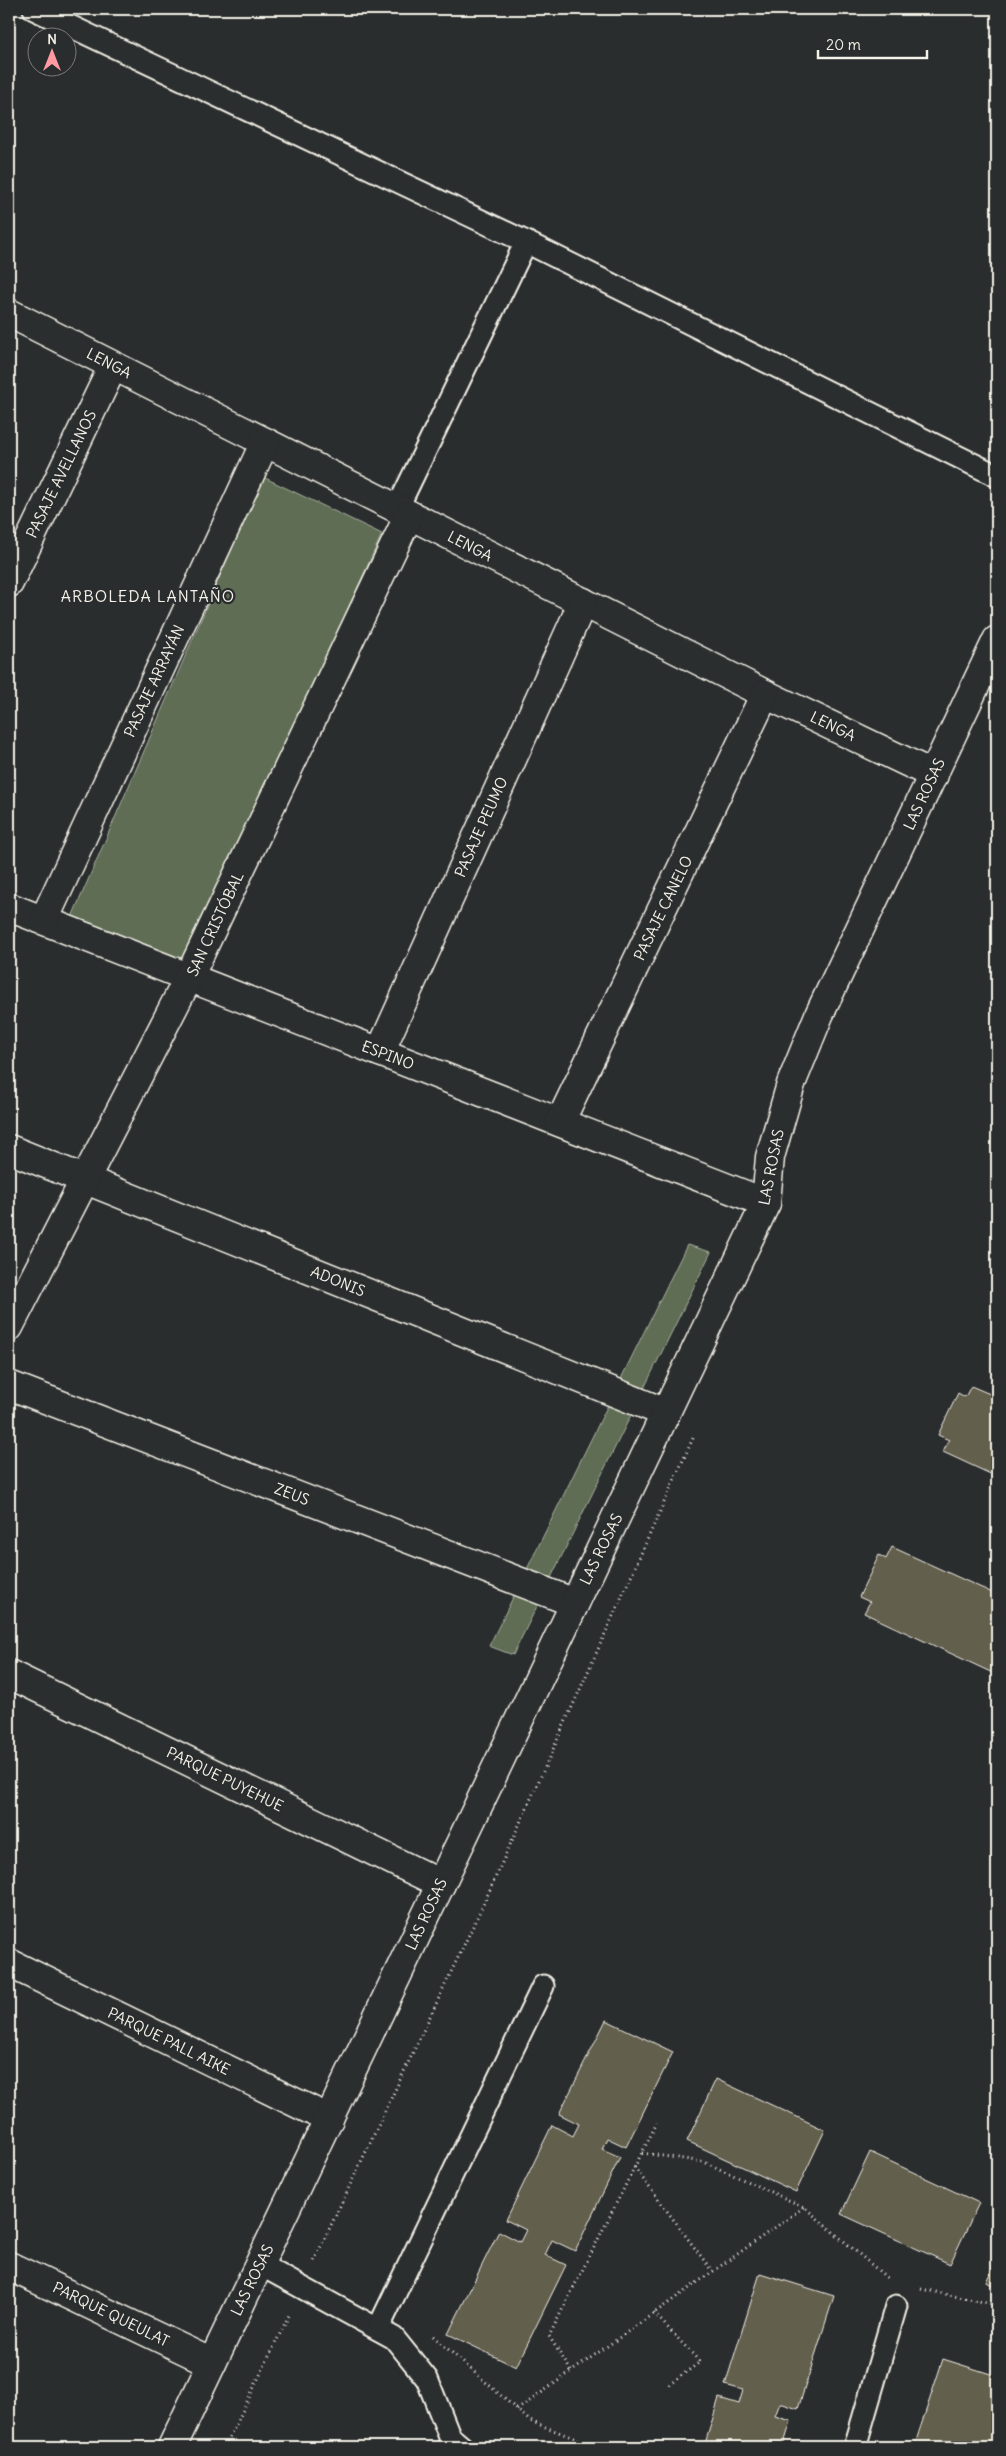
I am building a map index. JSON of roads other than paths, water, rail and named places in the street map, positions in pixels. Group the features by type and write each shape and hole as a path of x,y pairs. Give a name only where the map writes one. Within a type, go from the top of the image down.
{"street":[{"name":"LENGA","path":"9,314 765,694 934,775"},
{"name":"PASAJE AVELLANOS","path":"9,583 113,366"},
{"name":"PASAJE ARRAYÁN","path":"44,920 265,442"},
{"name":"SAN CRISTÓBAL","path":"9,1327 84,1178 190,977 403,512"},
{"name":"PASAJE PEUMO","path":"380,1052 583,602"},
{"name":"LAS ROSAS","path":"172,2447 766,1203 770,1156 791,1084 819,1015 997,640"},
{"name":"PASAJE CANELO","path":"560,1122 765,694"},
{"name":"ESPINO","path":"9,907 766,1203"},
{"name":"ADONIS","path":"9,1149 666,1413"},
{"name":"ZEUS","path":"9,1385 575,1603"},
{"name":"PARQUE PUYEHUE","path":"9,1674 441,1884"},
{"name":"PARQUE PALL AIKE","path":"9,1963 329,2119"},
{"name":"PARQUE QUEULAT","path":"9,2266 212,2363"}],"lane":[{"path":"34,9 526,242 997,476"},
{"path":"403,512 526,242"},
{"path":"378,2329 543,1986"},
{"path":"259,2264 394,2338 428,2379 450,2437 462,2447"},
{"path":"855,2447 896,2306"}],"district":[{"name":"ARBOLEDA LANTAÑO","path":"148,596"}]}
